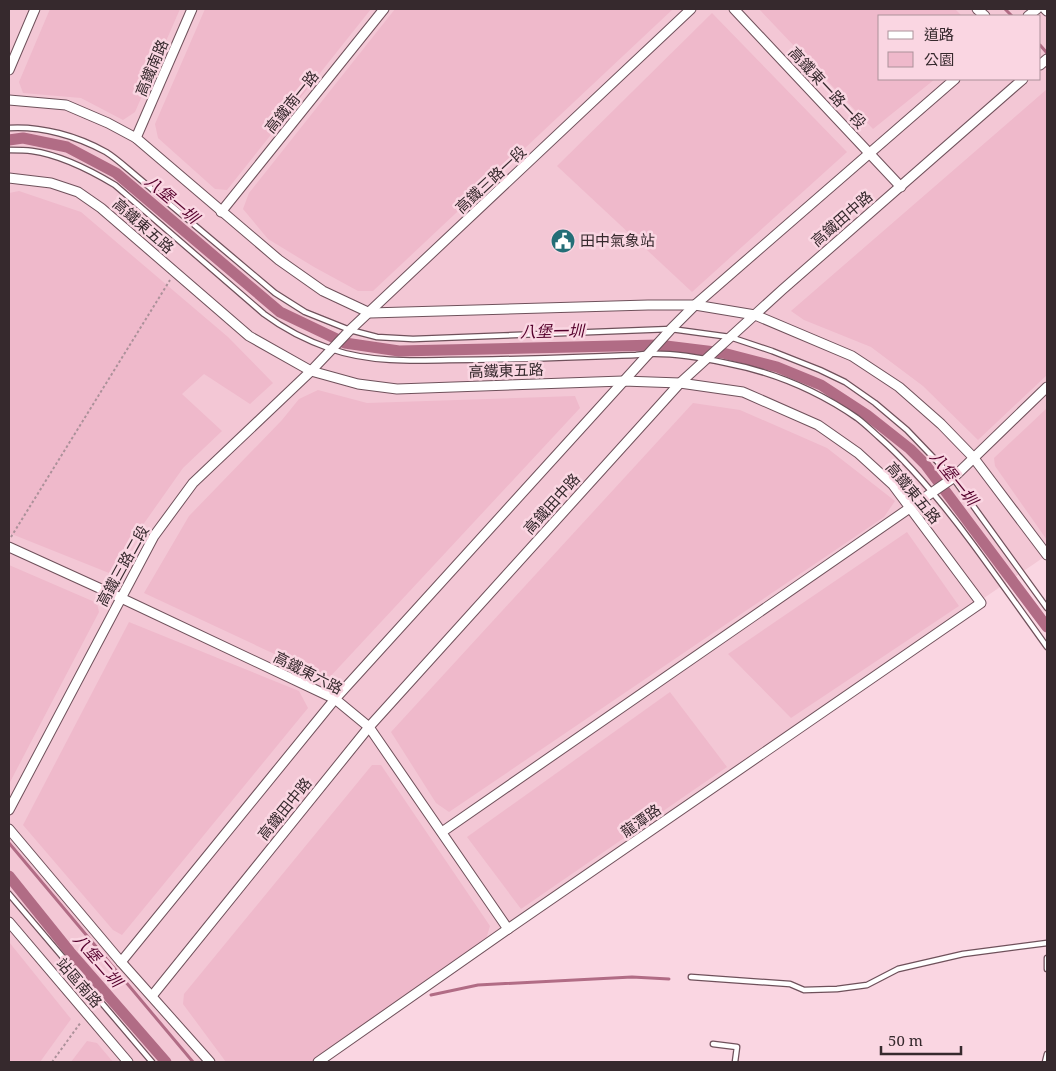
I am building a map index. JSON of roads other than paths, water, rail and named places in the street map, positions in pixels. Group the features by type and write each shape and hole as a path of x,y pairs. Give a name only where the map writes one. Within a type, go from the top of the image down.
{"street":[{"path":"9,70 35,9"},
{"name":"高鐵南路","path":"136,138 192,9"},
{"name":"高鐵南一路","path":"221,212 384,9"},
{"name":"高鐵三路一段","path":"311,371 350,330 691,9"},
{"name":"高鐵東一路一段","path":"734,9 900,187"},
{"name":"高鐵田中路","path":"122,962 335,700 648,353 695,306 954,80"},
{"name":"高鐵田中路","path":"152,996 369,727 680,383 1022,80"},
{"path":"9,100 66,105 108,123 136,138 279,260 323,291 370,313 648,305 695,306 755,315 852,356 898,387 940,424 973,457 1047,555"},
{"name":"高鐵東五路","path":"9,178 51,183 78,192 101,208 249,336 311,371 358,384 397,389 623,381 680,383 744,392 818,424 858,453 892,484 981,603"},
{"name":"高鐵三路二段","path":"9,810 154,536 193,483 311,371"},
{"path":"442,832 933,493 953,478 1047,387"},
{"name":"高鐵東六路","path":"9,547 335,700 369,727 508,929"},
{"name":"龍潭路","path":"318,1062 981,603"},
{"path":"9,829 210,1062"},
{"name":"站區南路","path":"9,922 128,1062"}],"lane":[{"path":"9,128 56,132 82,141 107,153 275,293 305,312 350,330 377,337 413,339 671,329 730,337 820,370 845,382 908,430 953,478 1047,608"},
{"path":"9,150 32,151 58,158 94,173 115,185 264,314 280,326 332,350 390,360 410,361 636,355 648,353 706,359 736,365 771,375 809,390 859,419 901,456 950,513 1047,646"},
{"path":"9,894 152,1062"},
{"path":"690,976 790,984 804,990 837,990 867,985 898,969 963,954 1047,943"},
{"path":"1047,958 1047,969"},
{"path":"713,1044 737,1047 735,1062"},
{"path":"1044,1062 1047,1054"}],"waterway":[{"path":"1005,9 1011,15"},
{"path":"1041,46 1047,53"},
{"name":"八堡一圳","path":"9,140 23,138 67,147 116,173 280,312 345,343 399,351 658,345 723,353 777,367 821,385 867,415 910,449 925,464 1047,627"},
{"path":"9,843 193,1062"},
{"name":"八堡二圳","path":"9,876 70,952 166,1062"},
{"path":"431,995 478,985 632,977 669,979"}],"place":[{"name":"田中氣象站","path":"563,241"}]}
